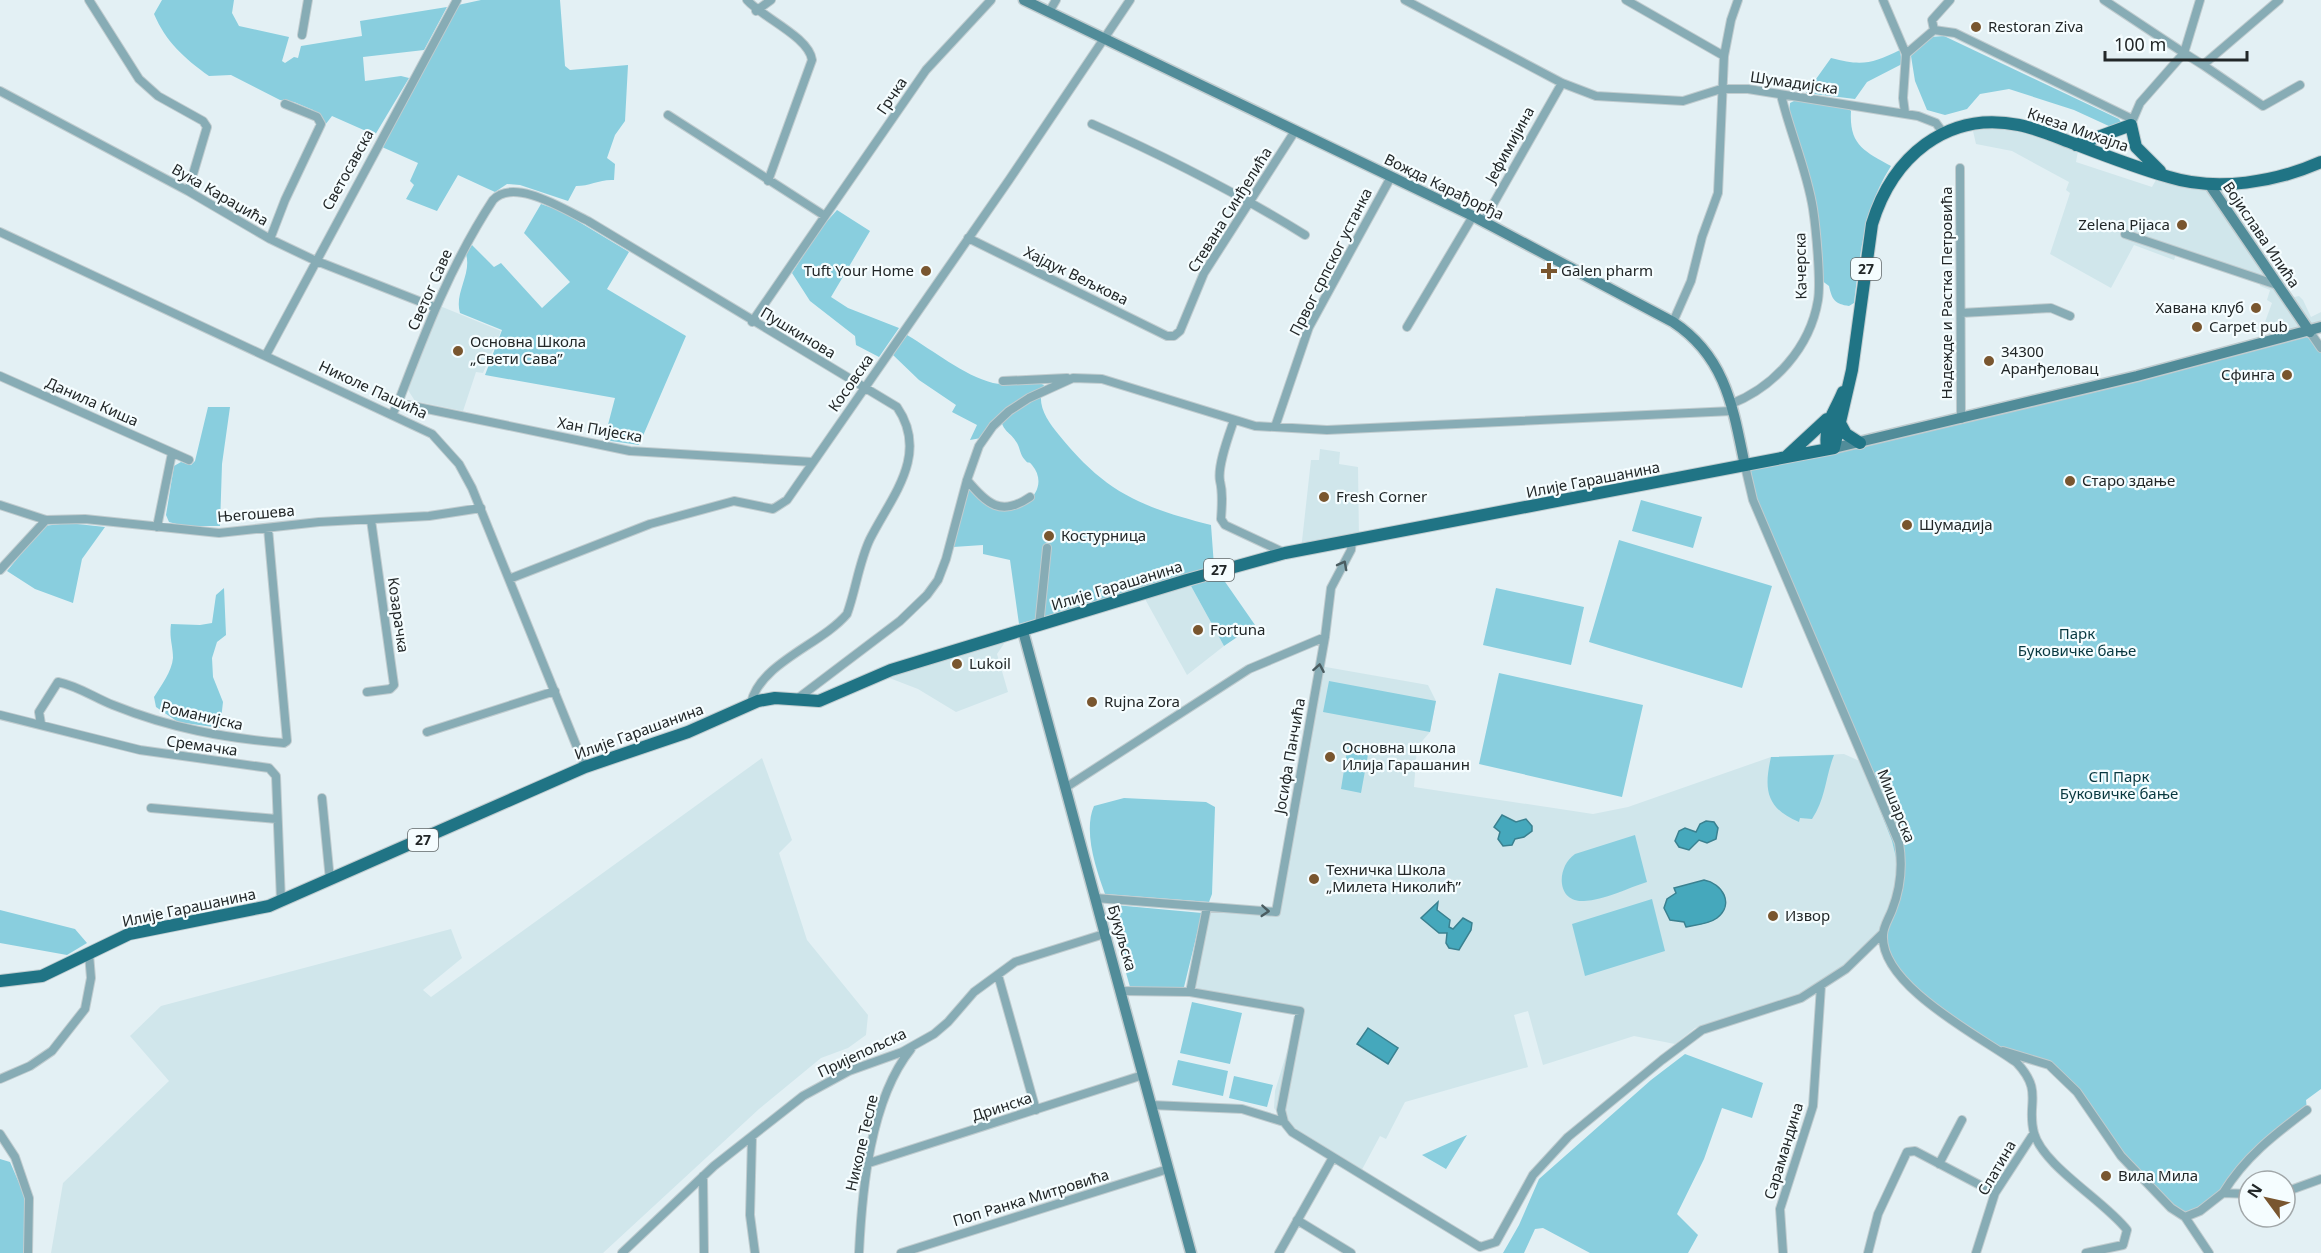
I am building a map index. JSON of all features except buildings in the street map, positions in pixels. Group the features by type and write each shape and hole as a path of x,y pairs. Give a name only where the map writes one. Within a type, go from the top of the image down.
{"main road":[{"name":"Вожда Карађорђа","path":"1023,0 1473,216 1673,322 1698,340 1722,378 1732,407 1745,466"},
{"path":"2076,145 2132,122 2136,147 2165,176"},
{"name":"Кнеза Михајла","path":"1831,449 1825,434 1834,421 1852,370 1872,224 1886,187 1903,163 1928,141 1974,125 2007,123 2038,130 2165,176 2209,184 2263,180 2321,162"},
{"name":"Војислава Илића","path":"2209,184 2310,332"},
{"name":"Илије Гарашанина","path":"88,954 129,934 173,924 212,919 281,901 585,767 688,732 751,703 769,699 809,702 825,699 891,670 1209,573 1285,553 1831,449 1961,419 2310,332 2321,327"},
{"path":"1834,421 1846,434 1860,442"},
{"name":"27","path":"1784,458 1834,421"},
{"name":"Букуљска","path":"1023,631 1191,1253"},
{"name":"27","path":"0,981 42,976 88,954"}],"street":[{"path":"89,0 139,79 158,96 203,121 207,127 188,191"},
{"path":"302,35 308,0"},
{"name":"Светосавска","path":"266,355 314,260 457,0"},
{"path":"747,0 756,10 806,45 812,60 768,181"},
{"path":"756,10 771,0"},
{"name":"Грчка","path":"752,322 926,70 991,0"},
{"path":"1049,12 1056,0"},
{"name":"Косовска","path":"509,579 650,524 734,501 773,509 779,507 813,462 1130,0"},
{"name":"Шумадијска","path":"1405,0 1562,83 1596,96 1683,101 1721,89 1748,89 1905,113 1936,123 1944,134"},
{"path":"1626,0 1724,56"},
{"path":"1673,322 1691,281 1702,237 1718,193 1724,56 1731,20 1738,0"},
{"path":"1882,0 1906,54 1903,98 1905,113"},
{"path":"1934,30 1932,20 1950,0"},
{"path":"2104,0 2263,106 2300,85"},
{"path":"1906,54 1934,30 1955,33 2132,122 2145,96 2184,53 2200,0"},
{"path":"2203,65 2279,0"},
{"name":"Јефимијина","path":"1483,222 1562,83"},
{"name":"Вука Караџића","path":"0,91 188,191 270,239 314,260 435,307"},
{"name":"Качерска","path":"1732,407 1760,389 1785,368 1805,336 1818,298 1813,210 1781,95"},
{"path":"270,239 285,200 321,124 317,117 285,104"},
{"path":"668,115 825,216"},
{"path":"1092,124 1184,165 1251,201 1305,235"},
{"name":"Стевана Синђелића","path":"1174,336 1179,332 1204,273 1295,131"},
{"name":"Надежде и Растка Петровића","path":"1960,168 1961,419"},
{"name":"Првог српског устанка","path":"1275,428 1309,327 1390,177"},
{"name":"Пушкинова","path":"497,195 506,190 513,190 548,201 620,240 752,322 897,407 902,414 909,447 904,482 870,539 847,614 839,623 792,656 760,683 751,703"},
{"name":"Светог Саве","path":"398,403 435,307 456,261 497,195"},
{"path":"1407,327 1473,216"},
{"name":"Николе Пашића","path":"0,232 393,413 432,434 459,464 481,508 585,767"},
{"path":"2125,234 2277,285"},
{"name":"Хајдук Вељкова","path":"968,238 1167,336 1174,336"},
{"path":"1961,313 2051,308 2070,316"},
{"path":"2310,332 2321,348"},
{"name":"Данила Киша","path":"0,376 189,460"},
{"path":"795,700 900,621 927,596 938,580 946,559 967,480 979,447 1001,419 1029,398 1073,378"},
{"path":"1003,381 1102,379 1234,420 1275,428 1327,430 1732,407"},
{"path":"393,413 398,403"},
{"name":"Хан Пијеска","path":"398,403 630,451 813,462"},
{"path":"1234,420 1225,447 1221,473 1220,481 1223,486 1221,519 1225,525 1285,553"},
{"path":"157,527 172,453"},
{"name":"Мишарска","path":"1745,466 1753,500 1899,843 1902,861 1901,879 1882,933"},
{"path":"967,480 984,498 1002,508 1018,505 1030,497"},
{"name":"Његошева","path":"0,505 46,520 85,519 219,532 429,516 481,508"},
{"path":"0,570 46,520"},
{"name":"Козарачка","path":"367,692 390,689 394,684 371,520"},
{"name":"Романијска","path":"41,724 39,712 58,682 113,705 178,726 228,738 284,743 287,741 268,528"},
{"name":"Јосифа Панчића","path":"1207,907 1276,912 1325,637 1331,588 1351,549 1352,540"},
{"path":"1039,626 1047,548"},
{"path":"1065,788 1249,669 1325,637"},
{"path":"427,732 555,691"},
{"name":"Сремачка","path":"0,715 140,750 269,768 276,776 281,901"},
{"path":"322,798 330,880"},
{"path":"151,808 277,819"},
{"path":"1095,898 1207,907 1190,992"},
{"path":"1122,991 1190,992 1299,1011 1282,1093 1281,1110 1284,1122 1298,1138 1480,1247 1496,1242 1533,1175 1569,1137 1662,1060 1702,1030 1801,998 1860,957 1882,933"},
{"path":"1882,933 1887,960 1915,991 1999,1050 2028,1074 2032,1086 2034,1133 2058,1167 2127,1230 2126,1241 2131,1253"},
{"name":"Пријепољска","path":"622,1253 703,1176 803,1096 849,1071 914,1045 948,1022 974,992 1015,962 1104,934"},
{"path":"0,1079 30,1066 52,1051 85,1009 91,978 88,954"},
{"path":"998,975 1036,1110"},
{"name":"Сарамандина","path":"1783,1253 1780,1209 1813,1106 1821,986"},
{"name":"Николе Тесле","path":"859,1253 861,1212 869,1162 884,1101 896,1071 914,1045"},
{"path":"1999,1050 2030,1057 2049,1065 2077,1092 2121,1156 2172,1208 2185,1217 2209,1253"},
{"name":"Дринска","path":"869,1162 1143,1075"},
{"path":"1151,1105 1252,1110 1284,1122"},
{"path":"2185,1217 2200,1211 2223,1193 2236,1172 2260,1145 2307,1110"},
{"path":"1939,1164 1962,1120"},
{"name":"Слатина","path":"1976,1253 1995,1193 2034,1133"},
{"path":"0,1134 15,1157 29,1198 28,1253"},
{"path":"752,1137 750,1215 755,1253"},
{"path":"1868,1253 1878,1214 1907,1152 1916,1151 1995,1193"},
{"path":"1279,1253 1332,1159"},
{"name":"Поп Ранка Митровића","path":"901,1253 1168,1169"},
{"path":"703,1176 704,1253"},
{"path":"2297,1188 2321,1179"},
{"path":"2223,1193 2237,1194"},
{"path":"1297,1220 1351,1253"},
{"path":"2086,1253 2117,1248 2126,1241"}],"shaded area":[{"path":"1988,129 2018,131 2078,151 2076,162 2152,187 2157,178 2215,187 2261,256 2294,297 2299,296 2303,300 2311,317 2321,312 2321,326 2271,340 2265,322 2272,303 2267,300 2270,290 2260,286 2260,283 2177,252 2174,260 2134,245 2111,288 2050,254 2070,193 2066,190 2069,182 2012,151 1976,144 1973,131"},
{"name":"Основна Школа „Свети Сава”","path":"440,306 501,331 483,373 476,372 463,411 415,401 408,390"},
{"path":"1320,449 1340,452 1339,464 1358,467 1359,539 1301,550 1311,460 1319,460"},
{"path":"1191,586 1224,646 1187,675 1145,599"},
{"name":"Lukoil","path":"1010,635 997,654 1008,692 956,712 918,689 879,674"},
{"path":"1320,666 1428,685 1436,701 1430,732 1417,747 1414,787 1593,814 1628,807 1771,757 1844,754 1864,763 1892,841 1901,879 1883,933 1853,955 1846,969 1821,986 1764,1011 1695,1028 1675,1044 1634,1036 1543,1065 1528,1011 1514,1015 1528,1067 1405,1102 1386,1139 1380,1136 1358,1177 1291,1136 1285,1130 1284,1122 1274,1108 1275,1091 1299,1012 1190,992 1207,907 1275,912"},
{"path":"762,758 792,840 779,853 807,940 868,1015 866,1035 848,1048 821,1058 759,1109 603,1253 51,1253 63,1183 169,1081 130,1036 161,1006 451,929 462,958 423,990 431,997"},
{"path":"1502,815 1516,822 1526,819 1532,826 1532,831 1524,837 1515,839 1512,845 1503,846 1498,839 1500,832 1494,827"},
{"path":"1706,821 1714,822 1718,828 1716,839 1707,843 1699,840 1689,850 1679,847 1675,841 1679,831 1685,828 1696,832 1700,824"},
{"path":"1704,880 1716,885 1724,895 1725,907 1717,918 1710,922 1686,927 1684,922 1670,920 1664,908 1667,899 1676,893 1674,888"},
{"path":"1438,902 1437,910 1450,920 1449,927 1453,929 1463,918 1472,923 1471,930 1459,950 1449,948 1446,943 1447,933 1439,933 1421,918"},
{"path":"1368,1028 1398,1048 1388,1064 1357,1044"}],"green space":[{"path":"162,0 234,0 232,13 239,26 289,37 282,61 285,63 294,57 298,58 301,46 362,36 360,21 447,7 424,50 363,57 365,81 401,76 409,78 375,135 332,116 325,125 313,110 294,102 280,100 231,75 209,76 184,56 164,33 154,14"},
{"path":"481,0 560,0 565,66 570,70 628,65 625,121 615,135 607,158 615,164 614,180 576,186 568,201 520,185 507,184 495,192 458,175 437,211 406,199 414,185 410,181 418,163 382,147 458,5"},
{"path":"1944,36 2119,119 2122,124 2111,127 2074,110 2009,89 1980,94 1967,109 1945,115 1927,110 1915,81 1911,56 1931,37"},
{"path":"1900,50 1902,64 1867,82 1855,99 1806,93 1831,58 1859,63 1874,61"},
{"path":"1796,100 1849,109 1853,132 1860,146 1891,166 1869,215 1861,249 1854,303 1849,306 1835,300 1829,286 1821,280 1816,203 1789,112 1790,103"},
{"path":"541,204 561,211 629,252 607,289 686,336 639,445 604,440 615,398 485,375 502,330 460,313 459,298 467,269 466,254 472,245 494,267 501,263 542,308 570,282 524,233"},
{"path":"837,210 870,231 831,297 848,308 899,328 879,357 856,345 855,336 810,301 792,273 821,228"},
{"name":"Парк Буковичке бање","path":"2310,332 2321,348 2321,1089 2306,1100 2307,1110 2260,1145 2242,1169 2237,1169 2237,1175 2223,1193 2185,1217 2121,1156 2098,1121 2049,1065 1999,1049 1909,986 1883,943 1901,879 1892,841 1864,763 1749,491 1745,466"},
{"path":"907,335 960,369 982,379 999,384 1032,382 1044,385 1042,405 1050,424 1092,471 1126,495 1144,504 1211,525 1214,566 1019,624 1010,560 983,554 983,545 953,547 969,487 997,505 1011,508 1031,498 1037,490 1038,475 1032,465 1023,458 1017,443 1003,426 1000,416 981,438 970,440 977,425 952,412 956,405 919,380 893,355"},
{"path":"208,407 230,407 222,464 220,526 184,526 169,522 166,515 174,466 181,462 191,465 195,461"},
{"path":"1641,500 1702,517 1693,548 1632,531"},
{"path":"68,523 105,527 82,559 73,603 35,589 7,571 44,526"},
{"path":"1619,540 1772,586 1742,688 1589,642"},
{"path":"1221,576 1255,625 1224,646 1191,586"},
{"path":"224,588 226,635 217,642 212,658 213,677 223,702 220,728 178,722 156,707 154,697 171,668 173,658 171,624 212,623 216,595"},
{"path":"1496,588 1584,607 1571,665 1483,645"},
{"path":"1499,673 1643,705 1622,797 1479,764"},
{"path":"1329,681 1436,701 1430,732 1323,712"},
{"path":"1348,745 1369,749 1361,793 1341,789"},
{"path":"1834,755 1823,796 1812,819 1800,818 1799,822 1779,810 1773,803 1768,787 1771,757"},
{"path":"1124,798 1206,802 1215,807 1212,894 1209,902 1105,894 1092,850 1091,816 1094,806"},
{"path":"1635,835 1647,882 1592,900 1575,900 1568,896 1562,883 1562,875 1564,867 1575,854"},
{"path":"1652,899 1665,951 1585,976 1572,924"},
{"path":"1115,905 1202,913 1184,987 1130,987 1108,909"},
{"path":"0,910 75,929 87,943 67,955 0,943"},
{"path":"1192,1002 1242,1013 1230,1064 1180,1053"},
{"path":"1685,1054 1763,1083 1752,1118 1722,1108 1704,1159 1677,1214 1698,1235 1688,1253 1590,1253 1543,1228 1535,1229 1524,1253 1503,1253 1519,1225 1539,1179 1651,1080"},
{"path":"1178,1060 1228,1071 1223,1096 1172,1085"},
{"path":"1234,1076 1273,1085 1267,1107 1229,1098"},
{"path":"1467,1135 1446,1169 1422,1155"},
{"path":"0,1159 10,1162 26,1199 25,1253 0,1253"}],"place":[{"name":"Restoran Ziva","path":"1976,27"},
{"name":"Zelena Pijaca","path":"2182,225"},
{"name":"Tuft Your Home","path":"926,271"},
{"name":"Galen pharm","path":"1549,271"},
{"name":"Хавана клуб","path":"2256,308"},
{"name":"Carpet pub","path":"2197,327"},
{"name":"Основна Школа „Свети Сава”","path":"458,351"},
{"name":"34300 Аранђеловац","path":"1989,361"},
{"name":"Сфинга","path":"2287,375"},
{"name":"Старо здање","path":"2070,481"},
{"name":"Fresh Corner","path":"1324,497"},
{"name":"Шумадија","path":"1907,525"},
{"name":"Костурница","path":"1049,536"},
{"name":"Fortuna","path":"1198,630"},
{"name":"Lukoil","path":"957,664"},
{"name":"Rujna Zora","path":"1092,702"},
{"name":"Основна школа Илија Гарашанин","path":"1330,757"},
{"name":"Техничка Школа „Милета Николић”","path":"1314,879"},
{"name":"Извор","path":"1773,916"},
{"name":"Вила Мила","path":"2106,1176"}],"park label":[{"name":"СП Парк Буковичке бање","path":"2119,786"}]}
